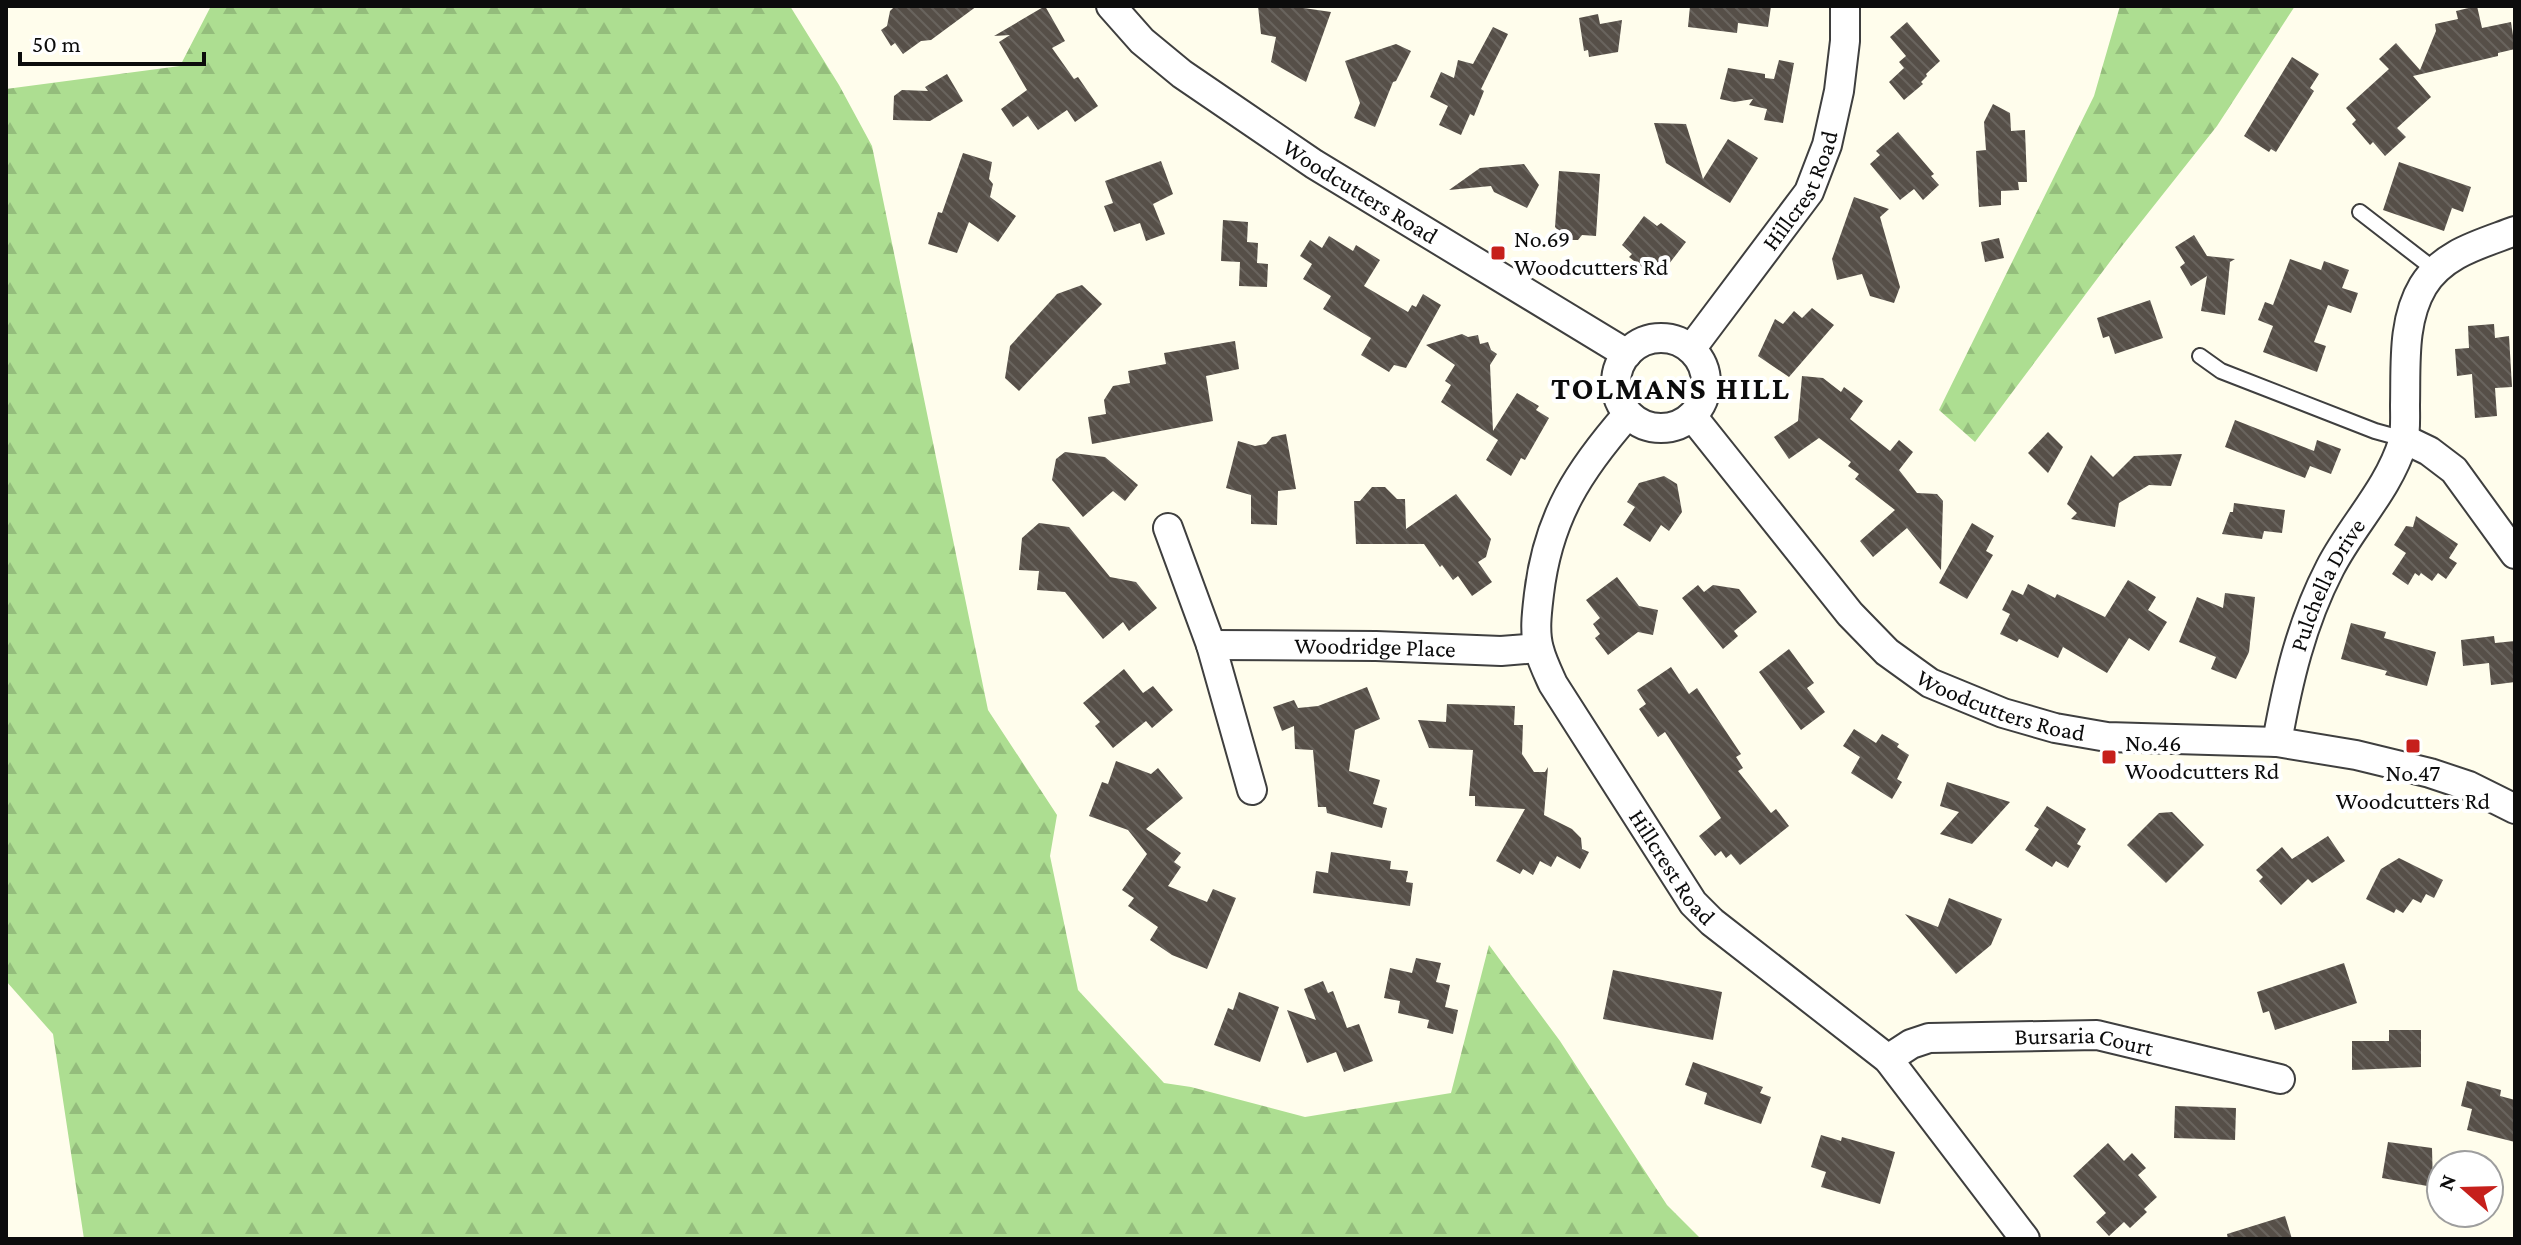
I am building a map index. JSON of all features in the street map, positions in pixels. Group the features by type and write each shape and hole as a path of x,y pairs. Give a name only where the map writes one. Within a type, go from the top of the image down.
{"street":[{"name":"Woodcutters Road","path":"1111,6 1142,41 1182,74 1303,157 1627,354"},
{"name":"Hillcrest Road","path":"1691,349 1809,192 1827,145 1839,91 1845,41 1845,6"},
{"name":"Pulchella Drive","path":"2277,742 2290,673 2306,617 2331,565 2384,486 2404,439 2410,318 2423,285 2435,270 2458,253 2515,231"},
{"path":"1666,338 1691,349 1706,375 1706,390 1692,416 1667,428 1639,422 1628,414 1617,390 1617,377 1627,354 1652,339 1666,338"},
{"name":"Hillcrest Road","path":"1628,414 1585,468 1557,516 1541,578 1537,613 1538,648 1553,684 1693,903 1712,922 1888,1059 2025,1239"},
{"name":"Woodcutters Road","path":"1692,416 1850,614 1887,652 1930,683 2003,713 2094,735 2186,741 2277,742 2356,755 2469,786 2515,809"},
{"path":"2404,439 2429,451 2454,470 2515,554"},
{"path":"1168,528 1211,645 1252,790"},
{"name":"Woodridge Place","path":"1211,645 1376,646 1501,651 1538,648"},
{"name":"Bursaria Court","path":"1888,1059 1911,1044 1929,1038 2097,1035 2280,1079"}],"lane":[{"path":"2360,212 2435,270"},
{"path":"2200,356 2221,371 2375,431 2404,439"}],"green space":[{"path":"211,6 790,6 872,146 988,710 1057,815 1050,856 1078,990 1164,1083 1191,1087 1305,1117 1451,1093 1489,945 1560,1041 1667,1205 1701,1239 84,1239 53,1034 6,981 6,89 180,66"},
{"path":"2120,6 2295,6 2217,126 2118,251 1975,442 1939,410 2094,96"}],"building":[{"path":"895,6 977,6 931,40 921,41 903,54 895,43 891,46 881,30 887,26 890,11"},
{"path":"1045,6 1065,41 1052,48 1098,106 1075,122 1067,110 1038,130 1028,116 1013,127 1001,109 1027,90 999,42 1010,35 994,36"},
{"path":"1258,6 1290,6 1331,12 1306,82 1271,62 1276,37 1261,34"},
{"path":"1690,6 1771,6 1768,27 1738,23 1737,33 1688,27"},
{"path":"2477,6 2482,28 2511,22 2515,49 2498,53 2498,56 2413,76 2431,97 2397,128 2406,137 2385,156 2373,142 2370,145 2352,124 2356,120 2346,108 2389,69 2379,59 2396,43 2420,70 2436,31 2435,24 2458,19 2456,11"},
{"path":"1598,14 1600,24 1622,20 1618,52 1589,57 1588,50 1584,51 1579,18"},
{"path":"1907,22 1940,61 1926,74 1921,82 1923,84 1904,100 1889,82 1904,68 1899,62 1906,56 1890,37"},
{"path":"1493,27 1508,34 1481,89 1484,91 1474,116 1470,114 1461,135 1439,125 1448,106 1430,97 1441,72 1454,78 1458,60 1473,64"},
{"path":"1396,44 1411,51 1393,82 1375,127 1354,118 1360,103 1345,61"},
{"path":"2292,57 2319,74 2310,88 2314,91 2276,152 2271,149 2269,152 2244,136"},
{"path":"1779,60 1794,63 1783,123 1764,120 1767,109 1749,105 1753,99 1734,102 1720,99 1728,68 1765,74 1765,78 1774,79"},
{"path":"947,74 963,101 930,121 893,120 894,96 902,90 928,91 925,87"},
{"path":"1993,104 2010,113 2011,131 2025,130 2027,182 2018,182 2019,190 2001,191 2001,205 1979,207 1976,151 1986,150 1984,122"},
{"path":"1654,123 1686,124 1703,179 1728,139 1758,158 1730,203 1666,163"},
{"path":"1898,132 1934,174 1931,176 1939,185 1923,200 1914,189 1900,200 1870,164 1880,155 1876,151"},
{"path":"963,153 992,162 990,197 1016,216 998,242 969,222 957,253 928,244"},
{"path":"1161,161 1173,194 1153,204 1165,234 1146,241 1140,223 1114,232 1104,206 1113,203 1105,181"},
{"path":"2399,162 2471,187 2463,212 2452,208 2444,231 2383,210"},
{"path":"1524,164 1539,185 1527,208 1494,192 1491,186 1449,190 1480,168"},
{"path":"1559,171 1600,174 1596,236 1582,235 1578,240 1568,240 1555,227"},
{"path":"1854,197 1889,209 1880,217 1900,287 1894,303 1870,296 1862,274 1837,280 1832,259"},
{"path":"1644,216 1657,226 1661,223 1686,242 1665,269 1666,275 1652,275 1629,257 1632,254 1622,245"},
{"path":"1223,220 1248,222 1247,242 1258,243 1257,263 1268,264 1267,287 1239,286 1240,262 1221,261"},
{"path":"2194,235 2207,256 2235,259 2230,262 2225,315 2201,311 2207,276 2191,286 2180,267 2185,263 2175,247"},
{"path":"1329,236 1353,251 1356,245 1380,260 1364,286 1408,312 1412,305 1416,307 1423,294 1441,305 1406,368 1394,365 1389,372 1361,355 1371,338 1323,309 1331,296 1303,279 1312,264 1300,256 1310,240 1322,248"},
{"path":"1999,238 2004,258 1985,262 1981,242"},
{"path":"2290,259 2321,270 2324,261 2349,270 2342,288 2358,293 2351,313 2328,305 2314,342 2326,346 2317,372 2263,352 2273,326 2258,320 2265,302 2273,305"},
{"path":"1082,285 1102,304 1019,391 1005,378 1010,346 1057,294"},
{"path":"2150,300 2163,338 2115,354 2109,336 2103,338 2097,318"},
{"path":"1812,308 1834,325 1789,377 1758,356 1775,319 1783,324 1794,311 1802,318"},
{"path":"2494,324 2495,338 2509,336 2512,387 2495,388 2497,416 2475,418 2472,374 2457,376 2455,349 2469,348 2468,326"},
{"path":"1462,334 1468,337 1478,335 1480,344 1488,342 1497,354 1490,365 1493,431 1517,393 1539,406 1536,410 1549,418 1525,460 1521,458 1511,476 1486,460 1498,440 1441,402 1451,385 1445,381 1455,365 1426,345"},
{"path":"1235,341 1239,369 1206,376 1213,421 1092,444 1088,417 1106,414 1104,400 1113,386 1130,383 1128,371 1166,364 1164,353"},
{"path":"1802,376 1823,378 1841,392 1844,387 1863,401 1850,419 1890,451 1899,440 1913,452 1899,470 1917,493 1937,494 1943,501 1941,570 1907,528 1873,557 1860,541 1895,510 1855,479 1859,474 1848,466 1851,462 1819,438 1789,459 1774,437 1798,421"},
{"path":"2235,420 2314,451 2317,440 2341,449 2331,474 2310,466 2305,478 2225,447"},
{"path":"2048,432 2063,447 2048,473 2028,453"},
{"path":"1286,434 1296,489 1278,491 1277,525 1251,524 1251,495 1226,488 1238,441 1255,446"},
{"path":"1065,452 1105,457 1138,485 1125,501 1113,491 1083,517 1052,480 1056,459"},
{"path":"2182,454 2171,486 2149,485 2119,503 2115,527 2071,519 2077,513 2067,504 2091,455 2113,477 2134,456"},
{"path":"1664,476 1677,484 1682,512 1669,531 1661,525 1650,542 1623,525 1635,507 1627,502 1639,483"},
{"path":"1372,487 1385,487 1397,499 1405,499 1406,529 1456,494 1491,539 1486,557 1478,562 1492,582 1472,596 1458,576 1453,580 1442,565 1440,567 1424,544 1356,544 1354,501 1360,501"},
{"path":"2234,503 2285,510 2282,533 2264,531 2262,539 2222,534"},
{"path":"2416,516 2458,544 2449,558 2457,563 2446,579 2438,573 2432,581 2421,573 2419,576 2415,573 2408,585 2392,574 2406,553 2394,545 2406,526 2413,527"},
{"path":"1039,523 1069,527 1110,577 1136,582 1157,608 1129,631 1123,622 1103,639 1065,592 1037,590 1039,571 1019,570 1022,538"},
{"path":"1972,523 1994,536 1986,551 1993,555 1967,599 1939,583"},
{"path":"1617,577 1639,606 1658,610 1653,635 1638,632 1608,655 1595,638 1600,634 1593,624 1600,618 1586,600"},
{"path":"2128,580 2156,597 2148,610 2167,622 2149,651 2129,638 2107,673 2063,647 2058,658 2019,639 2017,642 2000,634 2010,614 2002,610 2012,590 2023,595 2028,584 2105,617"},
{"path":"1698,585 1704,592 1713,585 1739,589 1757,612 1734,631 1738,636 1723,649 1682,598"},
{"path":"2225,593 2255,597 2249,652 2236,679 2211,669 2216,657 2179,642 2197,597 2223,608"},
{"path":"2351,623 2386,632 2384,638 2436,652 2427,686 2341,659"},
{"path":"2494,636 2495,643 2515,641 2515,682 2491,685 2489,663 2463,666 2461,640"},
{"path":"1789,649 1814,683 1807,688 1825,712 1801,730 1759,672"},
{"path":"1671,667 1689,694 1697,688 1741,754 1736,757 1743,768 1738,771 1771,813 1776,809 1789,826 1740,865 1731,854 1726,858 1721,851 1715,856 1699,836 1721,818 1665,732 1658,737 1639,709 1646,704 1637,690"},
{"path":"1124,669 1143,693 1153,686 1173,710 1152,728 1146,721 1113,748 1095,726 1100,722 1083,703"},
{"path":"1367,687 1380,719 1355,730 1349,771 1380,780 1373,804 1387,808 1382,828 1327,813 1326,807 1318,807 1313,750 1295,749 1294,726 1282,731 1273,707 1294,700 1298,708 1318,706"},
{"path":"1447,704 1515,706 1514,725 1523,725 1522,754 1534,772 1545,772 1548,767 1544,815 1572,829 1581,838 1582,849 1589,852 1580,869 1557,856 1551,867 1540,861 1533,875 1523,869 1520,874 1496,861 1525,809 1475,806 1475,796 1469,796 1473,750 1429,748 1418,720 1446,722"},
{"path":"1854,729 1876,743 1882,734 1899,744 1897,747 1909,755 1897,779 1902,782 1892,799 1851,773 1860,757 1843,746"},
{"path":"1116,761 1151,774 1158,768 1183,798 1146,829 1181,853 1174,862 1181,867 1168,886 1207,902 1213,889 1236,898 1207,969 1172,955 1150,940 1158,927 1128,906 1134,898 1122,890 1147,854 1128,830 1089,816 1102,782 1108,784"},
{"path":"1947,782 2010,802 1972,844 1940,834 1959,812 1940,806"},
{"path":"2047,806 2086,829 2077,844 2081,846 2068,868 2056,861 2052,867 2025,850 2039,829 2034,826"},
{"path":"2172,812 2204,845 2166,883 2127,845 2159,813"},
{"path":"2328,836 2345,861 2312,883 2308,879 2281,905 2259,881 2263,877 2256,870 2282,847 2292,859"},
{"path":"1331,852 1391,861 1390,869 1408,871 1406,882 1413,883 1410,906 1313,893 1316,871 1328,873"},
{"path":"2399,858 2443,880 2434,898 2426,894 2421,903 2413,899 2403,913 2396,909 2394,913 2366,899 2381,869"},
{"path":"1949,898 2002,919 1991,945 1956,974 1905,914 1938,927"},
{"path":"1416,958 1441,963 1436,982 1450,985 1445,1007 1458,1010 1453,1034 1427,1028 1429,1020 1398,1013 1400,1001 1384,998 1390,968 1412,973"},
{"path":"2344,963 2357,1003 2275,1030 2269,1011 2263,1013 2257,992"},
{"path":"1613,970 1722,992 1713,1040 1603,1019"},
{"path":"1323,981 1328,993 1333,991 1347,1028 1359,1024 1373,1061 1344,1072 1336,1052 1307,1063 1287,1010 1316,1020 1304,989"},
{"path":"1239,992 1279,1007 1260,1062 1214,1045 1228,1008 1233,1010"},
{"path":"2389,1030 2421,1030 2421,1067 2352,1070 2352,1041 2389,1041"},
{"path":"1693,1062 1763,1087 1760,1093 1771,1097 1761,1124 1704,1104 1707,1093 1685,1085"},
{"path":"2467,1081 2501,1090 2500,1096 2515,1100 2515,1142 2467,1130 2472,1109 2461,1106"},
{"path":"2175,1106 2236,1108 2235,1140 2174,1138"},
{"path":"1821,1135 1841,1141 1842,1137 1895,1152 1880,1204 1821,1187 1826,1172 1811,1167"},
{"path":"2388,1142 2432,1148 2425,1149 2425,1186 2382,1178"},
{"path":"2108,1143 2124,1161 2132,1153 2146,1168 2138,1175 2157,1197 2130,1228 2124,1222 2109,1236 2096,1222 2106,1213 2073,1176"},
{"path":"2285,1216 2292,1239 2228,1239 2227,1234"}],"place":[{"name":"No.69 Woodcutters Rd","path":"1498,253"},
{"name":"No.47 Woodcutters Rd","path":"2413,746"},
{"name":"No.46 Woodcutters Rd","path":"2109,757"}],"district":[{"name":"TOLMANS HILL","path":"1671,388"}]}
